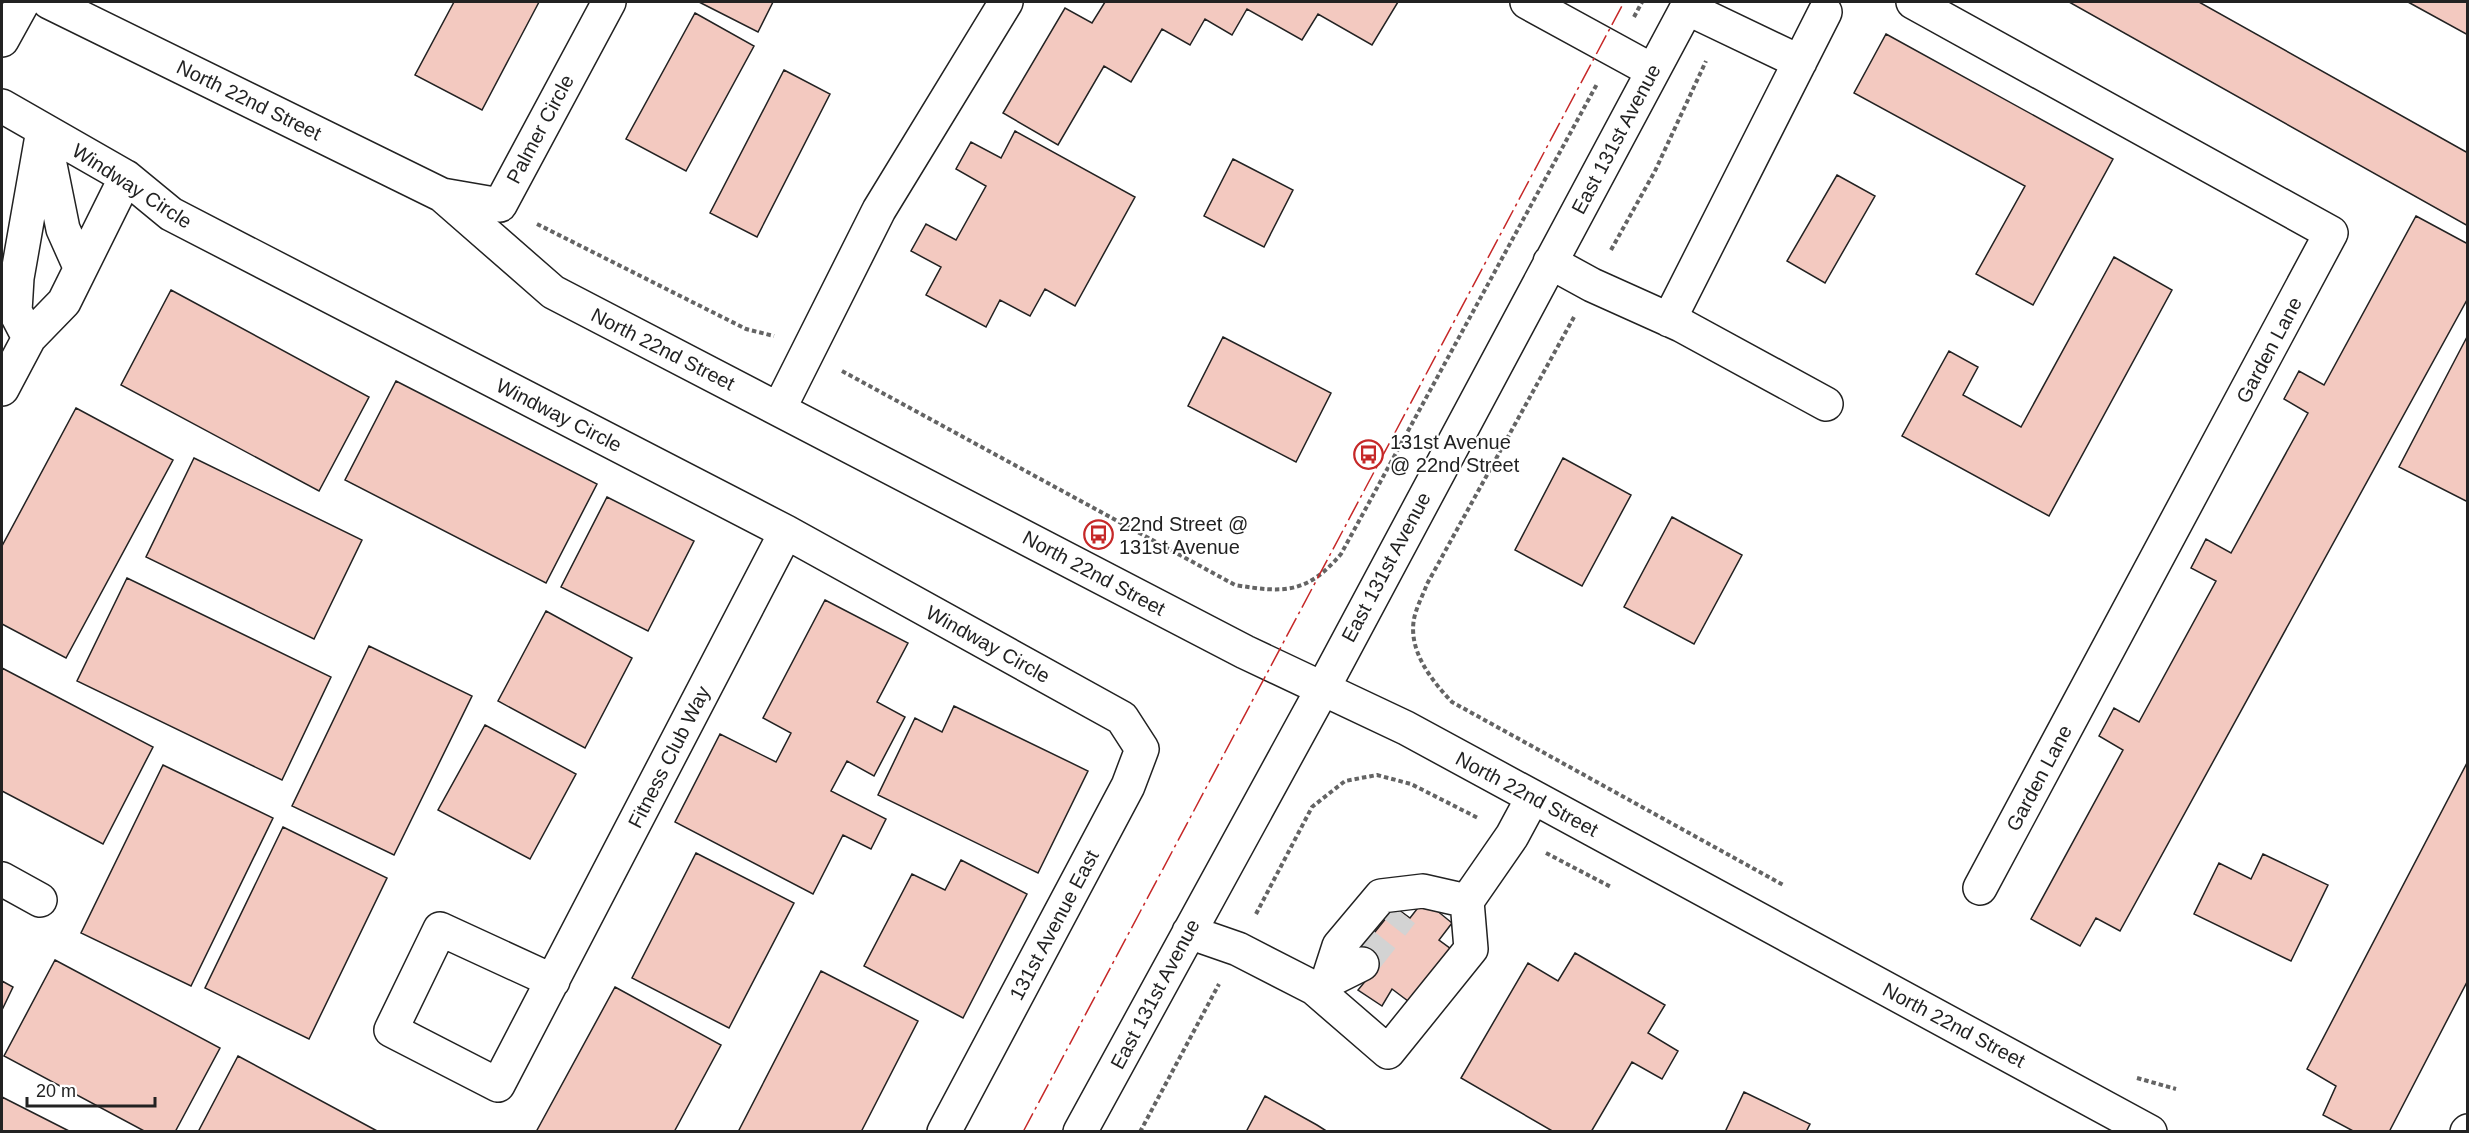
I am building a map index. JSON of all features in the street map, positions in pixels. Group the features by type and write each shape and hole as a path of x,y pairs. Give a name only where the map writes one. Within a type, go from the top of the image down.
{"street":[{"path":"2,40 23,2"},
{"name":"North 22nd Street","path":"49,2 442,195 553,292 1322,690 1406,728 2150,1131"},
{"name":"Palmer Circle","path":"442,195 500,205 609,2"},
{"path":"779,409 879,210 1006,2"},
{"path":"1527,2 1653,71"},
{"name":"Garden Lane","path":"1913,2 2331,233 1980,888"},
{"path":"1689,5 1724,25 1800,62"},
{"name":"East 131st Avenue","path":"1080,1131 1322,690 1689,5"},
{"path":"1669,320 1825,12"},
{"name":"Windway Circle","path":"2,106 126,177 171,214 786,532 1122,718"},
{"path":"43,130 63,229 80,267"},
{"path":"28,338 15,311 17,278 43,130"},
{"path":"2,389 28,338 64,302 126,177"},
{"path":"1550,262 1592,285 1669,320 1826,404"},
{"name":"Fitness Club Way","path":"553,981 440,929 391,1030 498,1085 553,981 786,532"},
{"name":"131st Avenue East","path":"944,1131 1128,786 1142,749 1122,718"},
{"path":"1189,932 1238,949 1321,985 1388,1052 1471,950 1467,901 1512,836 1533,797"},
{"path":"2,879 40,900"},
{"path":"1321,985 1339,946 1381,896 1413,902 1467,901"},
{"path":"1321,985 1362,964"}],"path":[{"path":"500,205 746,329 784,339 1235,585 1276,591 1300,587 1325,573 1341,554 1642,2"},
{"path":"1724,25 1655,171 1427,584 1413,620 1418,652 1432,680 1452,702 1786,886"},
{"path":"1140,1131 1312,807 1346,782 1377,775 1411,784 1619,891"},
{"path":"2129,1076 2176,1089"}],"building":[{"path":"454,2 539,2 482,110 415,75"},
{"path":"699,2 773,2 758,32"},
{"path":"1105,2 1398,2 1372,45 1318,14 1302,40 1247,9 1232,35 1205,19 1190,45 1162,29 1131,82 1104,66 1058,145 1003,113 1065,8 1092,23"},
{"path":"2069,2 2199,2 2468,153 2468,226"},
{"path":"2408,2 2468,2 2468,35"},
{"path":"695,13 754,46 686,171 626,139"},
{"path":"1886,34 2113,159 2033,305 1976,274 2025,186 1854,93"},
{"path":"784,70 830,94 757,237 710,213"},
{"path":"1015,131 1135,197 1075,306 1045,289 1030,316 1000,300 986,327 926,295 941,267 911,251 926,224 956,240 986,186 956,169 971,142 1001,158"},
{"path":"1233,159 1293,190 1264,247 1204,216"},
{"path":"1837,175 1875,196 1825,283 1787,261"},
{"path":"2416,216 2468,244 2468,298 2120,931 2096,918 2080,946 2031,919 2123,750 2099,736 2114,708 2139,722 2216,581 2191,568 2206,539 2231,553 2308,413 2284,399 2299,371 2324,385"},
{"path":"2114,257 2172,290 2049,516 1902,436 1949,351 1978,367 1963,395 2021,427"},
{"path":"171,290 369,397 319,491 121,385"},
{"path":"2468,335 2468,502 2399,467"},
{"path":"1223,337 1331,393 1296,462 1188,406"},
{"path":"396,381 597,484 546,583 345,480"},
{"path":"76,408 173,460 66,658 2,624 2,546"},
{"path":"194,458 362,540 314,639 146,557"},
{"path":"1563,458 1631,495 1582,586 1515,550"},
{"path":"607,497 694,541 648,631 561,587"},
{"path":"1672,517 1742,555 1694,644 1624,607"},
{"path":"127,578 331,677 282,780 77,681"},
{"path":"825,600 908,643 877,702 905,717 874,776 847,761 831,791 886,819 871,849 843,835 813,894 675,822 720,734 776,762 791,733 763,718"},
{"path":"546,611 632,658 585,748 498,701"},
{"path":"369,646 472,696 394,855 292,806"},
{"path":"2,668 153,747 103,844 2,791"},
{"path":"954,706 1088,771 1038,873 878,795 915,718 942,732"},
{"path":"485,725 576,774 530,859 438,810"},
{"path":"2468,761 2468,980 2389,1132 2355,1132 2323,1115 2336,1086 2307,1069"},
{"path":"163,765 273,818 191,986 81,933"},
{"path":"283,827 387,878 309,1039 205,988"},
{"path":"696,853 794,903 729,1028 632,978"},
{"path":"2263,854 2328,885 2291,961 2194,914 2219,863 2251,879"},
{"path":"961,860 1027,894 963,1018 864,966 912,874 945,890"},
{"path":"1424,900 1452,923 1439,940 1451,949 1408,1001 1392,989 1382,1006 1358,990 1372,973 1354,958 1395,907 1410,918"},
{"path":"1575,953 1665,1005 1648,1033 1678,1051 1662,1079 1632,1062 1591,1132 1554,1132 1461,1078 1528,963 1558,981"},
{"path":"55,960 220,1048 175,1132 146,1132 4,1056"},
{"path":"821,971 918,1021 861,1132 738,1132"},
{"path":"2,981 13,987 2,1010"},
{"path":"615,987 721,1045 674,1132 536,1132"},
{"path":"238,1056 379,1132 198,1132"},
{"path":"1744,1092 1810,1124 1806,1132 1725,1132"},
{"path":"1265,1096 1317,1125 1328,1132 1246,1132"},
{"path":"2,1097 71,1132 2,1132"}],"tunnel":[{"path":"1362,964 1402,913"}],"power":[{"path":"1023,1132 1624,2"}],"place":[{"name":"131st Avenue @ 22nd Street","path":"1369,454"},
{"name":"22nd Street @ 131st Avenue","path":"1098,535"}]}
